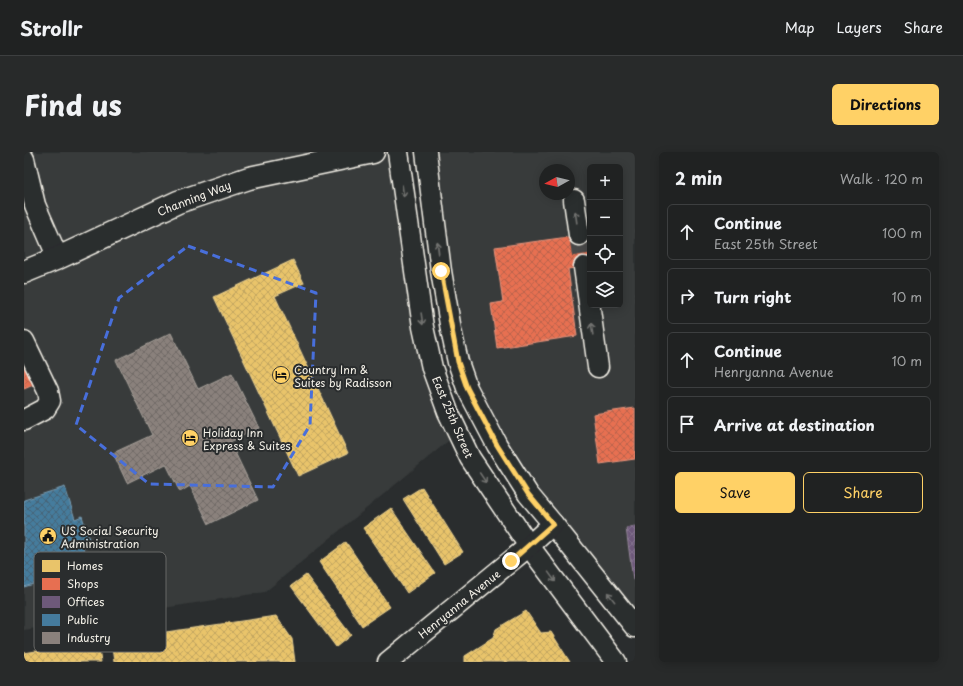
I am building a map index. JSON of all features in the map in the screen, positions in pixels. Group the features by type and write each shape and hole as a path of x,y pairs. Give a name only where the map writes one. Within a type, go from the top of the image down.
{"main road":[{"name":"Channing Way","path":"24,272 191,197 249,178 373,152"}],"street":[{"name":"East 25th Street","path":"398,152 423,327 432,368 448,412 470,458 529,546 616,662"},
{"path":"426,152 441,271 458,362 467,388 497,445 528,494 635,627"},
{"path":"24,159 34,205 58,258"},
{"path":"574,200 579,235"},
{"path":"584,267 598,368"},
{"path":"24,341 48,391 50,401 45,409 24,420"},
{"name":"Henryanna Avenue","path":"388,662 529,546 553,524"}],"highlighted area":[{"path":"188,246 316,293 310,425 273,487 149,484 76,425 119,298"}],"shaded area":[{"path":"24,152 398,152 423,327 458,433 265,592 166,608 166,552 34,552 34,628 24,630"},
{"path":"426,152 635,152 635,627 553,524 458,362"}],"building: Homes":[{"name":"Country Inn & Suites by Radisson","path":"293,260 304,283 275,296 348,453 298,476 214,297"},
{"path":"422,487 463,552 444,564 403,499"},
{"path":"391,508 435,573 407,593 363,528"},
{"path":"346,542 390,607 362,626 319,562"},
{"path":"306,575 351,635 336,647 291,586"},
{"path":"526,611 541,633 551,632 570,662 465,662 465,656 493,638 496,629"},
{"path":"276,616 292,639 295,662 114,662 113,652 166,652 166,632"},
{"path":"34,651 100,652 101,662 24,662 24,653"}],"building: Shops":[{"path":"587,234 587,266 568,269 577,336 497,348 491,304 503,302 495,247"},
{"path":"24,352 38,383 24,389"},
{"path":"635,408 635,459 600,464 593,414"}],"building: Offices":[{"path":"635,526 635,580 633,580 626,528"}],"building: Public":[{"path":"65,487 75,519 82,516 91,546 83,549 84,552 34,552 34,584 24,587 24,500"}],"building: Industry":[{"path":"171,333 198,389 232,373 259,428 230,442 258,500 209,524 190,486 180,492 166,464 127,483 113,453 152,435 116,360"}],"tunnel":[{"path":"579,235 584,267"}],"place":[{"name":"Country Inn & Suites by Radisson","path":"281,375"},
{"name":"Holiday Inn Express & Suites","path":"190,438"},
{"name":"US Social Security Administration","path":"48,536"}],"route":[{"path":"441,271 458,362 467,388 497,445 528,494 553,524 511,561"}]}
